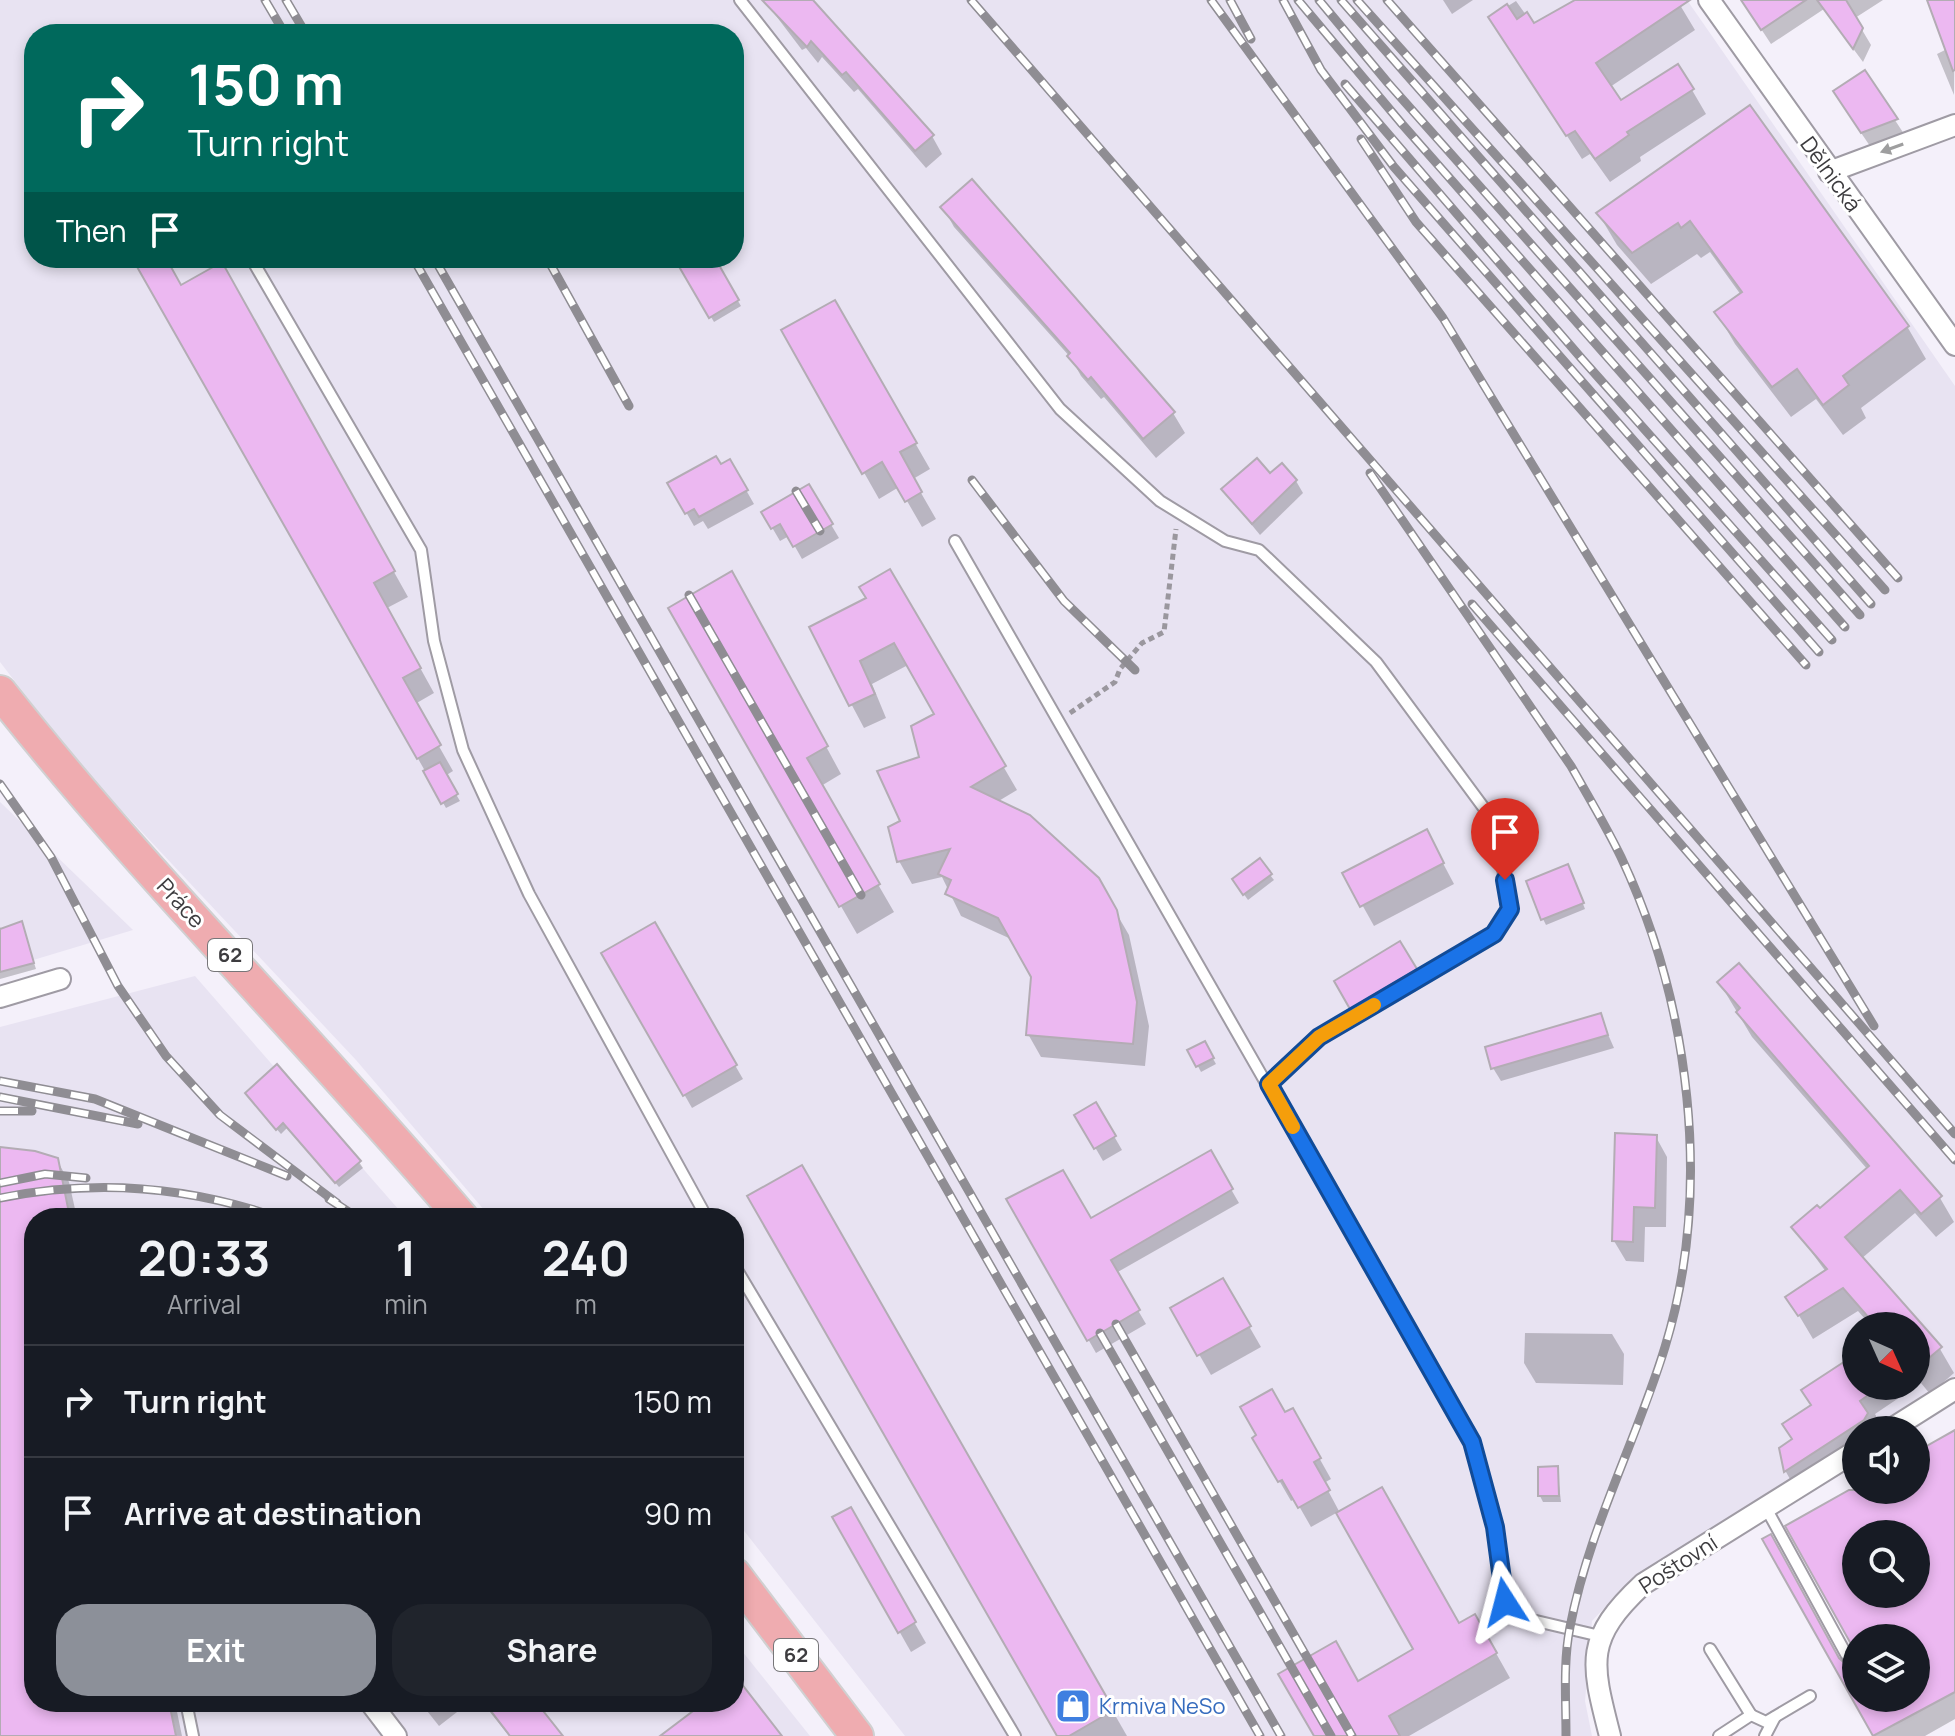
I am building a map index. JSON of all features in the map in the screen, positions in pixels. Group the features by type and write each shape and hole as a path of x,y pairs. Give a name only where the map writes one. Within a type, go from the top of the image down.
{"main road":[{"name":"Práce","path":"0,692 92,805 336,1071 453,1208"},
{"name":"62","path":"744,1587 857,1736"}],"street":[{"name":"Dělnická","path":"1709,0 1955,345"},
{"path":"1829,172 1955,125"},
{"path":"0,997 60,979"},
{"path":"1912,1416 1955,1389"},
{"name":"Poštovní","path":"1600,1636 1607,1621 1643,1584 1842,1460"},
{"path":"1600,1636 1597,1656 1601,1699 1610,1736"},
{"path":"378,1712 396,1736"}],"lane":[{"path":"740,0 1060,409 1160,501 1225,541 1259,550 1376,662 1495,823 1510,909 1494,934 1319,1037 1269,1084"},
{"path":"257,268 421,550 434,641 463,750 529,894 702,1208"},
{"path":"955,541 1472,1442 1495,1527 1505,1602 1515,1613 1532,1620 1600,1636"},
{"path":"744,1282 1015,1736"},
{"path":"1766,1508 1842,1647"},
{"path":"1710,1649 1751,1715 1766,1722 1810,1696"},
{"path":"188,1712 193,1736"},
{"path":"1719,1736 1751,1715"},
{"path":"1765,1736 1775,1717"}],"path":[{"path":"1059,721 1115,682 1120,669 1142,643 1164,632 1178,513"}],"shaded area":[{"path":"0,0 1687,0 1955,386 1955,1376 1930,1392 1930,1312 1842,1312 1842,1400 1917,1400 1892,1416 1842,1416 1842,1448 1628,1583 1592,1621 1585,1701 1592,1736 905,1736 744,1531 744,1208 482,1208 356,1060 80,766 0,662"},
{"path":"0,802 133,930 0,970"},
{"path":"195,976 397,1208 24,1208 24,1712 744,1712 744,1654 810,1736 0,1736 0,1027"}],"building":[{"path":"762,0 813,0 934,135 915,151 846,72 842,75 811,41 807,47"},
{"path":"1575,0 1690,0 1596,63 1621,100 1678,64 1694,89 1627,132 1629,135 1595,159 1575,131 1566,136 1488,17 1507,4 1517,19 1527,12 1534,23"},
{"path":"1741,0 1806,0 1761,30"},
{"path":"1817,0 1846,0 1863,28 1853,49"},
{"path":"1927,0 1955,0 1953,71"},
{"path":"1865,70 1898,119 1861,133 1833,91"},
{"path":"1750,105 1909,326 1843,376 1849,385 1823,405 1797,369 1772,387 1714,312 1742,292 1690,221 1681,228 1678,223 1632,253 1596,213"},
{"path":"972,179 1175,412 1143,439 1091,377 1088,380 1067,356 1070,353 940,207"},
{"path":"138,268 172,268 181,285 211,268 225,268 395,571 374,583 421,668 403,678 441,745 417,759"},
{"path":"680,268 721,268 739,300 709,318"},
{"path":"835,300 917,443 900,452 922,492 905,502 882,462 862,474 781,330"},
{"path":"716,456 721,464 730,459 748,490 699,517 694,509 685,514 667,483"},
{"path":"1257,458 1270,473 1282,463 1297,480 1252,524 1221,489"},
{"path":"809,484 833,524 793,547 780,524 771,529 761,512"},
{"path":"890,569 1006,766 971,787 1030,815 1099,878 1117,910 1137,1002 1133,1044 1026,1035 1031,977 998,918 945,894 951,880 938,874 950,849 897,862 888,827 900,821 877,771 919,757 911,726 934,714 894,643 860,661 875,694 849,706 809,627 866,598 859,587"},
{"path":"732,571 828,746 807,758 880,884 839,907 668,608"},
{"path":"440,762 458,794 441,804 423,771"},
{"path":"1427,829 1444,863 1360,907 1342,873"},
{"path":"1260,858 1272,874 1243,895 1232,879"},
{"path":"1568,864 1584,903 1541,920 1526,881"},
{"path":"22,921 34,963 0,972 0,929"},
{"path":"655,922 737,1065 683,1096 601,953"},
{"path":"1400,941 1417,969 1350,1009 1334,981"},
{"path":"1739,963 1942,1196 1921,1214 1900,1190 1845,1237 1911,1312 1864,1312 1843,1288 1798,1316 1785,1297 1827,1269 1791,1227 1817,1205 1820,1208 1869,1166 1736,1012 1740,1008 1717,982"},
{"path":"1601,1013 1608,1035 1491,1069 1485,1047"},
{"path":"1205,1041 1214,1058 1196,1067 1187,1050"},
{"path":"277,1064 361,1161 335,1183 283,1123 276,1130 245,1093"},
{"path":"1096,1102 1116,1136 1094,1149 1074,1115"},
{"path":"1615,1133 1657,1135 1655,1208 1634,1207 1633,1242 1612,1241"},
{"path":"0,1147 35,1151 58,1158 68,1208 24,1208 24,1712 171,1712 176,1736 0,1736"},
{"path":"1211,1150 1233,1189 1111,1260 1140,1310 1087,1341 1006,1199 1063,1170 1091,1218"},
{"path":"802,1165 1114,1710 1069,1736 1057,1736 747,1196"},
{"path":"1223,1278 1251,1326 1197,1356 1170,1308"},
{"path":"1930,1333 1942,1347 1930,1357"},
{"path":"1842,1363 1842,1400 1861,1400 1868,1413 1866,1416 1842,1416 1842,1434 1784,1472 1779,1448 1792,1439 1782,1424 1811,1405 1801,1390"},
{"path":"1272,1389 1285,1412 1293,1408 1321,1458 1314,1462 1330,1490 1298,1508 1282,1480 1278,1482 1252,1438 1256,1435 1240,1407"},
{"path":"1955,1430 1955,1692 1930,1705 1930,1624 1842,1624 1842,1628 1785,1526 1842,1494 1842,1504 1930,1504 1930,1444"},
{"path":"1558,1466 1559,1496 1538,1496 1538,1467"},
{"path":"1382,1487 1459,1623 1475,1614 1497,1653 1389,1716 1400,1736 1314,1736 1278,1674 1336,1641 1358,1681 1413,1649 1336,1513"},
{"path":"851,1507 916,1622 898,1633 832,1517"},
{"path":"1771,1534 1842,1661 1842,1681 1762,1539"},
{"path":"744,1687 782,1736 660,1736 692,1712 744,1712"},
{"path":"492,1712 544,1712 563,1736 510,1736"},
{"path":"1859,1712 1918,1712 1873,1736"}],"railway":[{"path":"265,0 279,24"},
{"path":"286,0 300,24"},
{"path":"971,0 1955,1134"},
{"path":"1211,0 1443,318 1874,1026"},
{"path":"1230,0 1251,39"},
{"path":"1283,0 1321,70 1394,167 1819,652"},
{"path":"1298,0 1402,124 1845,627"},
{"path":"1319,0 1388,83 1860,615"},
{"path":"1341,0 1871,604"},
{"path":"1357,0 1885,590"},
{"path":"1387,0 1898,578"},
{"path":"1345,84 1582,359 1832,640"},
{"path":"1361,139 1416,222 1806,665"},
{"path":"419,268 1260,1736"},
{"path":"440,268 1281,1736"},
{"path":"553,268 629,406"},
{"path":"1370,473 1571,766 1603,822 1645,914 1664,973 1678,1035 1687,1098 1690,1161 1688,1225 1680,1287 1665,1347 1578,1590 1566,1654 1566,1736"},
{"path":"972,480 1064,601 1135,670"},
{"path":"796,491 820,531"},
{"path":"689,595 861,895"},
{"path":"1472,604 1955,1160"},
{"path":"0,784 51,857 118,986 166,1056 220,1115 337,1203"},
{"path":"0,1081 95,1099 287,1176"},
{"path":"0,1097 138,1124"},
{"path":"0,1111 32,1111"},
{"path":"0,1183 45,1174 86,1178"},
{"path":"0,1198 70,1189 141,1189 248,1208"},
{"path":"329,1199 343,1208"},
{"path":"1116,1324 1352,1736"},
{"path":"1100,1333 1331,1736"}],"slow traffic":[{"path":"1293,1127 1269,1084 1319,1037 1374,1005"}],"place":[{"name":"Krmiva NeSo","path":"1073,1706"}],"route":[{"path":"1505,880 1510,909 1494,934 1319,1037 1269,1084 1472,1442 1495,1527 1505,1602"}]}
